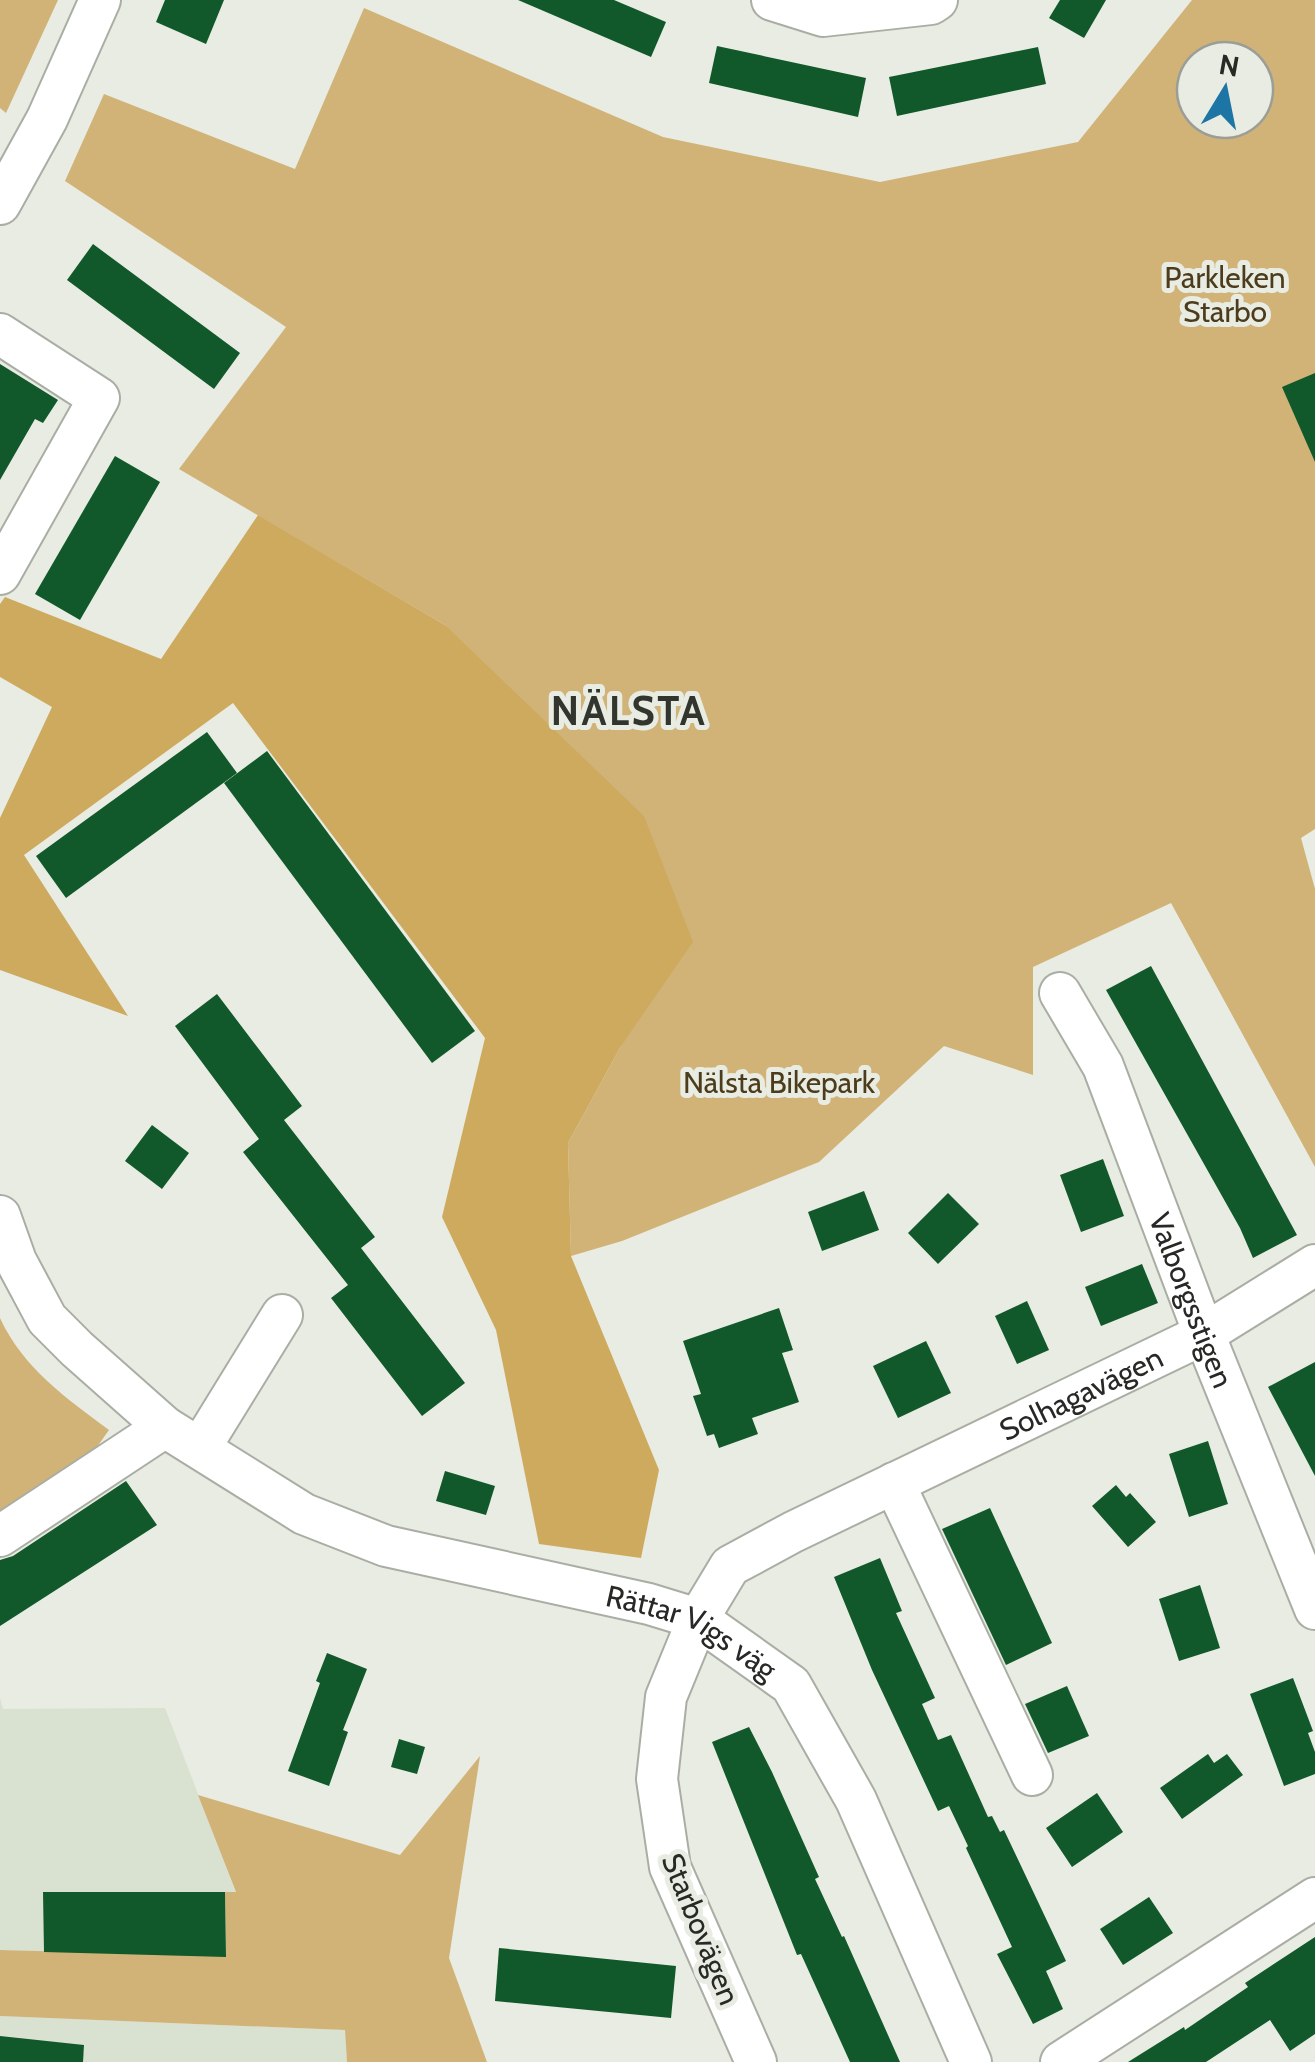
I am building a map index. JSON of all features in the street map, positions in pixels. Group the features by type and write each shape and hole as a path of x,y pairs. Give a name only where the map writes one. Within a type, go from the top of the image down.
{"street":[{"path":"0,204 47,119 100,0"},
{"path":"772,0 823,16 932,4 937,0"},
{"path":"0,334 99,398 0,574"},
{"name":"Valborgsstigen","path":"1060,994 1103,1066 1204,1334 1315,1609"},
{"name":"Rättar Vigs väg","path":"0,1216 8,1266 47,1319 165,1427 304,1514 386,1546 649,1604 698,1620 790,1685 856,1800 971,2062"},
{"name":"Solhagavägen","path":"698,1620 730,1566 1204,1334 1315,1265"},
{"path":"200,1448 282,1315"},
{"path":"0,1536 165,1427"},
{"path":"894,1483 1032,1775"},
{"name":"Starbovägen","path":"698,1620 666,1697 657,1779 670,1867 756,2062"},
{"path":"1061,2062 1315,1898"}],"shaded area":[{"path":"258,515 445,625 644,816 693,942 621,1046 568,1143 571,1256 659,1470 641,1558 539,1544 496,1330 442,1217 485,1038 233,703 24,855 128,1016 0,970 0,818 52,707 0,677 0,604 5,597 161,659"},
{"path":"0,1698 3,1709 165,1708 236,1893 225,1892 226,1957 0,1950"},
{"path":"0,2016 345,2030 347,2062 0,2062"}],"green space":[{"path":"0,0 58,0 6,113 0,108"},
{"path":"1192,0 1315,0 1315,829 1301,838 1315,889 1315,1167 1171,903 1033,967 1033,1075 944,1046 819,1162 622,1241 571,1256 568,1143 621,1046 445,625 179,469 286,327 65,181 104,94 295,169 364,8 663,137 880,182 1078,142"},
{"path":"0,1318 33,1367 109,1430 77,1475 0,1521"},
{"path":"480,1756 449,1958 487,2062 347,2062 345,2030 0,2016 0,1950 226,1956 225,1892 236,1892 198,1795 400,1855"}],"building":[{"path":"165,0 224,0 206,44 156,22"},
{"path":"518,0 614,0 666,22 651,57"},
{"path":"1060,0 1106,0 1084,38 1049,18"},
{"path":"717,46 866,78 858,117 709,83"},
{"path":"1038,47 1046,84 897,116 889,77"},
{"path":"93,244 240,353 214,389 67,280"},
{"path":"0,364 58,400 43,423 35,419 0,480"},
{"path":"1315,373 1315,462 1282,387"},
{"path":"115,456 160,482 80,620 35,594"},
{"path":"207,732 237,773 66,898 36,856"},
{"path":"267,751 475,1031 432,1063 224,783"},
{"path":"1151,966 1297,1235 1253,1258 1240,1228 1106,990"},
{"path":"217,994 302,1106 284,1120 375,1237 361,1248 465,1383 422,1416 331,1298 348,1285 243,1152 259,1139 175,1026"},
{"path":"152,1125 189,1153 162,1189 125,1161"},
{"path":"1103,1159 1124,1216 1081,1232 1060,1175"},
{"path":"864,1191 879,1230 822,1251 808,1212"},
{"path":"948,1193 979,1224 938,1264 908,1233"},
{"path":"1142,1264 1158,1303 1101,1326 1085,1287"},
{"path":"1027,1301 1049,1350 1017,1364 995,1316"},
{"path":"779,1308 793,1350 782,1353 799,1402 752,1418 758,1434 719,1448 714,1434 707,1436 693,1396 701,1394 683,1341"},
{"path":"926,1341 951,1393 898,1418 873,1366"},
{"path":"1315,1362 1315,1476 1268,1387"},
{"path":"1208,1441 1228,1504 1189,1517 1169,1454"},
{"path":"445,1471 495,1486 486,1515 436,1501"},
{"path":"126,1481 157,1525 0,1626 0,1560 13,1556"},
{"path":"1116,1485 1126,1497 1130,1493 1156,1522 1128,1547 1092,1506"},
{"path":"990,1508 1052,1643 1006,1665 942,1529"},
{"path":"880,1558 902,1611 896,1613 935,1698 922,1704 938,1740 951,1735 988,1817 992,1816 1000,1832 1004,1830 1066,1961 1046,1971 1063,2009 1033,2024 997,1954 1012,1947 968,1846 949,1806 938,1811 872,1670 834,1577"},
{"path":"1200,1585 1220,1648 1179,1661 1159,1599"},
{"path":"327,1653 367,1669 343,1730 348,1732 329,1786 288,1771"},
{"path":"1293,1678 1313,1731 1308,1733 1315,1752 1315,1774 1284,1786 1250,1694"},
{"path":"1067,1686 1089,1736 1048,1753 1025,1704"},
{"path":"749,1727 900,2062 850,2062 801,1954 797,1955 712,1742"},
{"path":"399,1739 425,1747 417,1774 391,1767"},
{"path":"1208,1754 1214,1763 1227,1754 1243,1775 1182,1819 1160,1788"},
{"path":"1097,1793 1123,1832 1072,1867 1046,1828"},
{"path":"43,1892 225,1892 226,1957 44,1952"},
{"path":"1149,1897 1173,1933 1123,1965 1100,1929"},
{"path":"1315,1937 1315,2034 1290,2051 1270,2020 1206,2062 1128,2062 1184,2027 1185,2030 1248,1987 1245,1983"},
{"path":"499,1948 676,1966 671,2018 495,2001"},
{"path":"0,2036 84,2045 83,2062 0,2062"}],"district":[{"name":"NÄLSTA","path":"629,710"}],"park label":[{"name":"Parkleken Starbo","path":"1225,294"},
{"name":"Nälsta Bikepark","path":"779,1082"}]}
